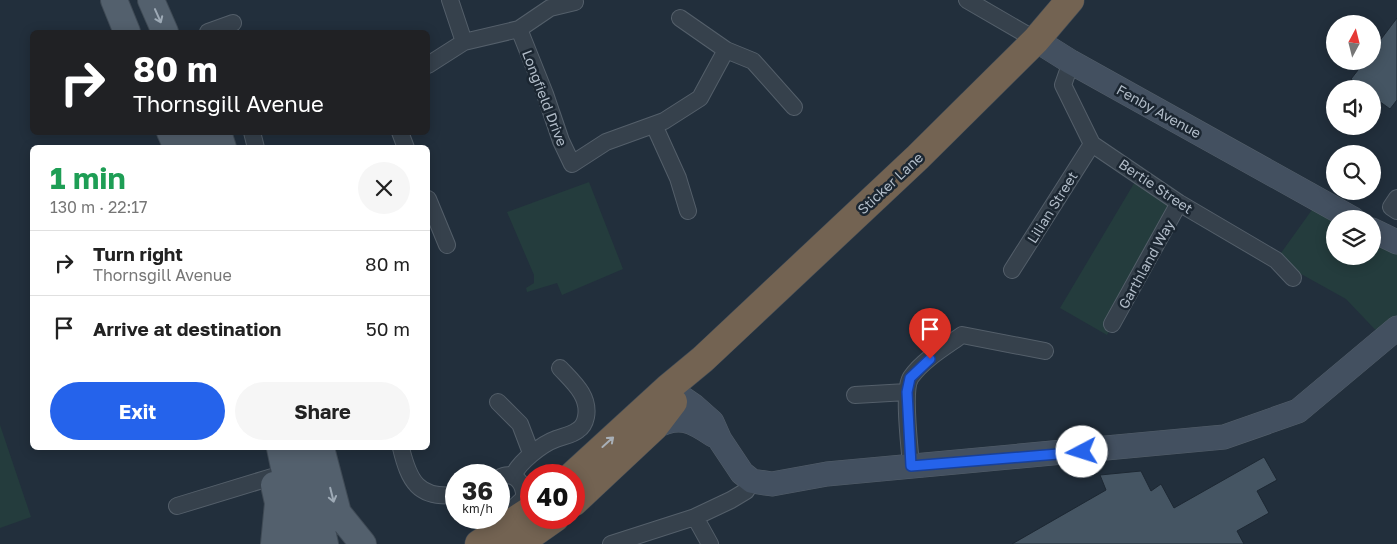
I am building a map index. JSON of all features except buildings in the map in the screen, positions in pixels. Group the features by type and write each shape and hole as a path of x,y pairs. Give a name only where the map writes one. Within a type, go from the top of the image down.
{"highway":[{"name":"Sticker Lane","path":"585,465 673,392 703,359 918,157 1036,40 1070,0"},
{"name":"Sticker Lane","path":"585,492 654,427 673,392"},
{"path":"479,544 520,517"},
{"path":"518,544 539,529"}],"main road":[{"path":"114,0 126,30"},
{"path":"151,0 164,30"},
{"path":"265,450 278,503 274,544"},
{"path":"280,450 300,544"},
{"path":"303,450 309,470 325,544"},
{"path":"322,450 338,513 363,544"}],"street":[{"path":"450,0 464,42"},
{"name":"Fenby Avenue","path":"967,0 1071,62 1337,210"},
{"path":"430,64 464,42 519,30 550,8 575,2"},
{"path":"680,18 726,50 753,61 794,107"},
{"path":"214,30 233,23"},
{"name":"Longfield Drive","path":"519,30 546,94 561,141 572,164 606,142 664,121 700,98 726,50"},
{"name":"Bertie Street","path":"1071,62 1063,85 1092,144 1179,203 1276,260 1293,278"},
{"path":"654,125 678,178 688,211"},
{"name":"Lilian Street","path":"1012,270 1092,144"},
{"path":"1397,198 1391,207 1397,211"},
{"name":"Garthland Way","path":"1112,324 1179,203"},
{"path":"430,205 447,245"},
{"path":"1381,234 1397,242"},
{"path":"673,392 712,422 720,440 742,473 752,481 772,484 828,474 1224,437 1298,411 1397,328"},
{"path":"911,466 907,392 910,378 930,359 962,335 1045,351"},
{"path":"510,474 531,453 555,439 578,431 583,426 586,419 586,400 579,389 560,368"},
{"path":"855,396 907,392"},
{"path":"498,402 520,424 531,453"},
{"path":"654,427 667,420 681,419 692,422 720,440"},
{"path":"401,450 406,470 418,485 431,494 445,495"},
{"path":"177,506 272,477"},
{"path":"510,478 520,481 524,489 524,498 510,511"},
{"path":"611,544 695,517 746,491 752,481"},
{"path":"695,517 710,544"},
{"path":"474,544 475,536 485,529"}],"green space":[{"path":"1139,175 1179,203 1107,335 1060,308"},
{"path":"589,182 623,269 562,295 557,283 527,292 526,288 534,283 534,275 507,212"},
{"path":"1319,200 1327,210 1326,265 1381,265 1381,234 1397,242 1397,338 1385,340 1346,299 1276,260"},
{"path":"0,425 31,517 0,528"}],"route":[{"path":"930,359 910,378 907,392 911,466 1082,452"}]}
